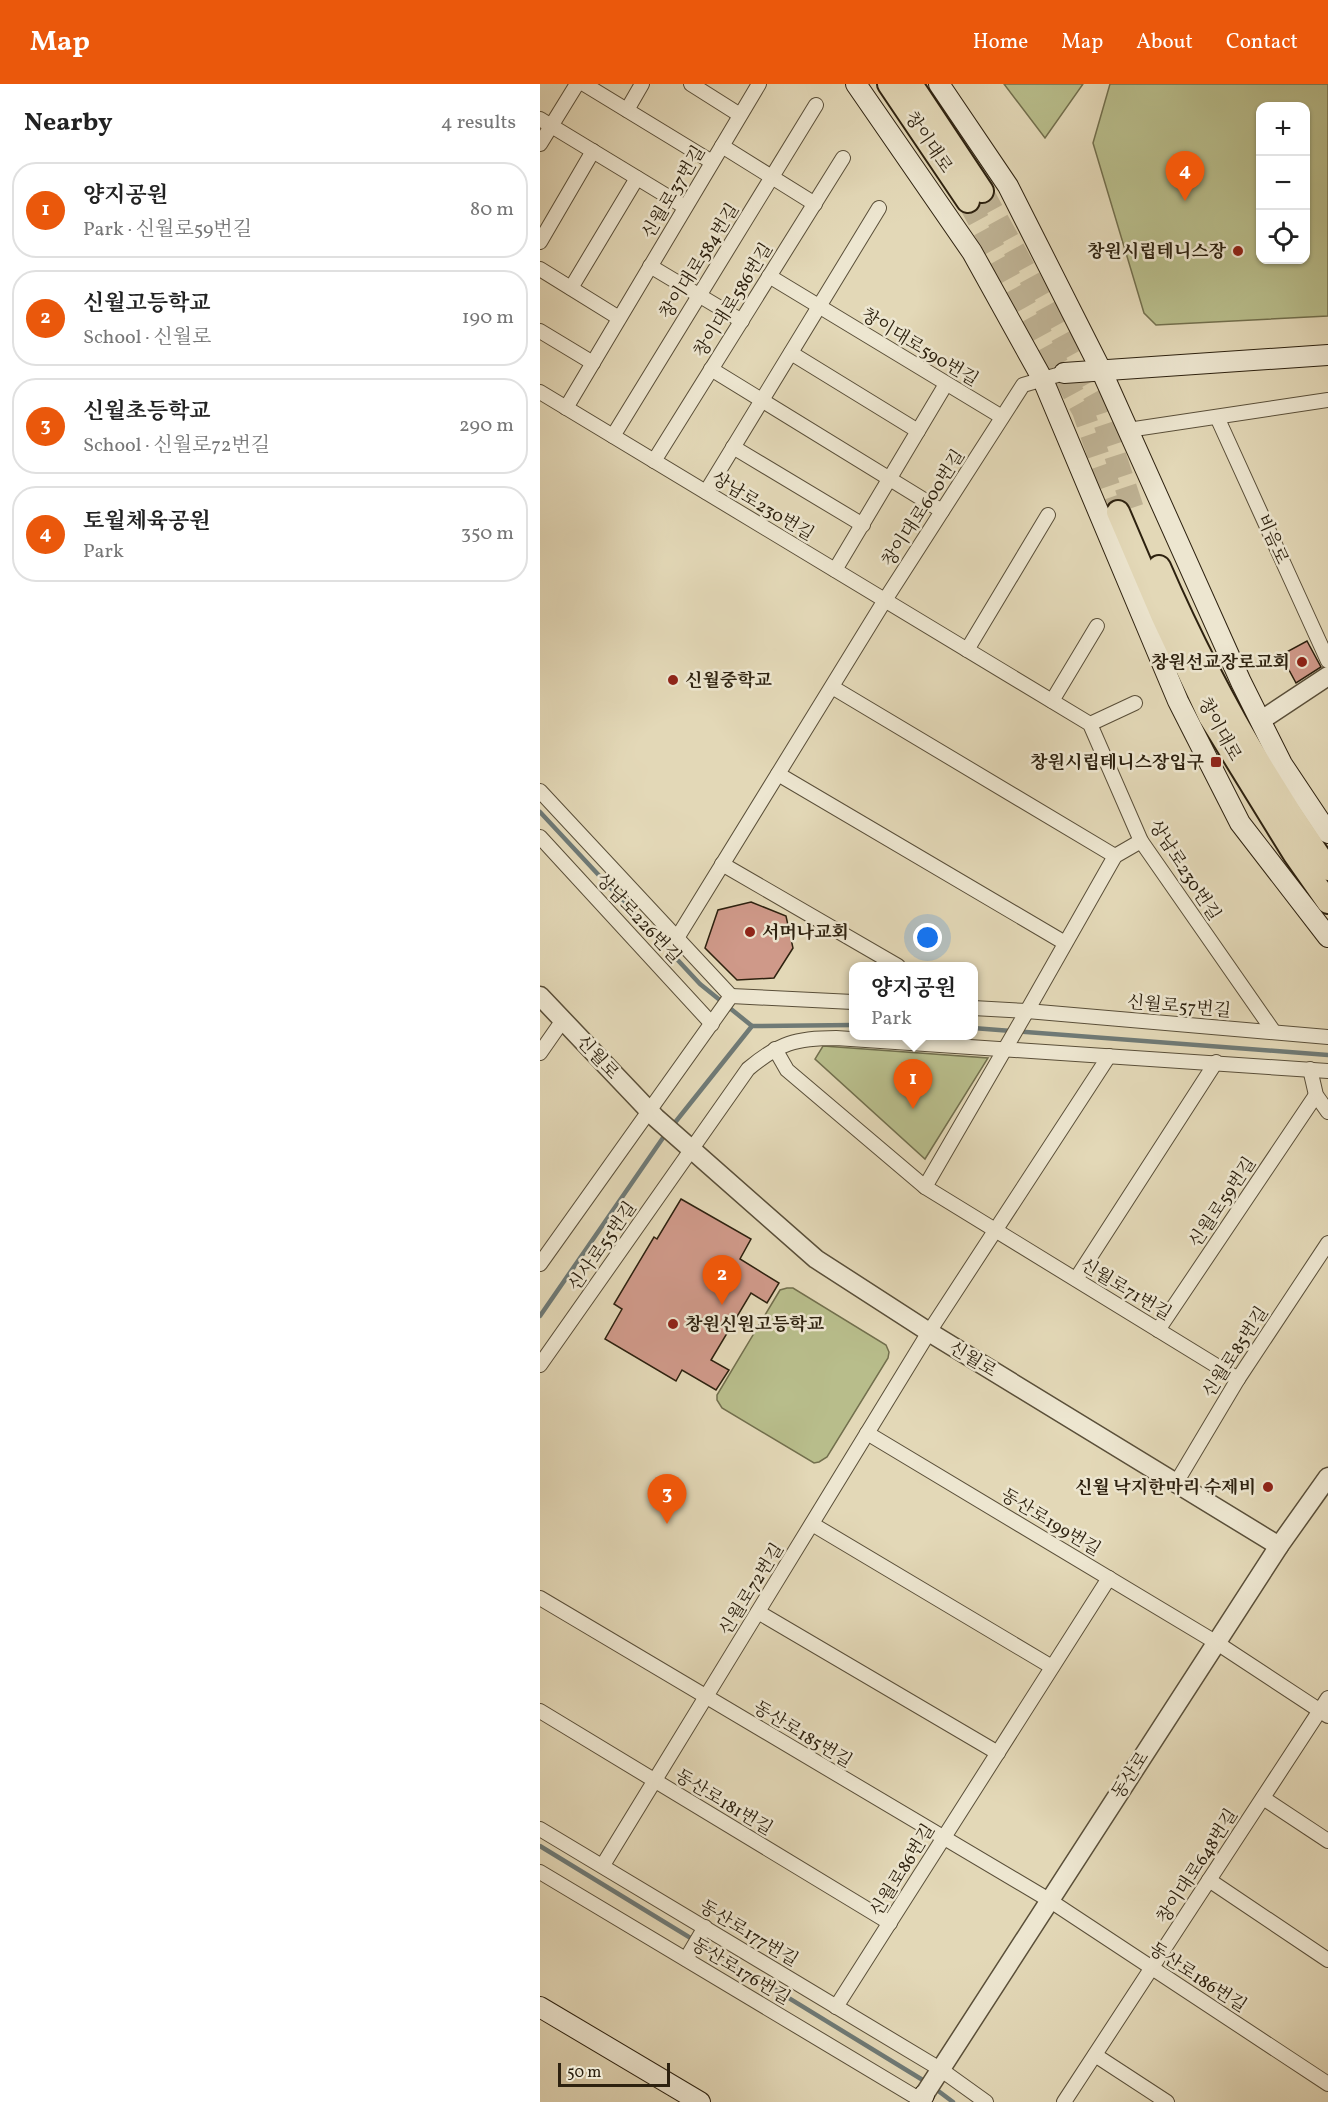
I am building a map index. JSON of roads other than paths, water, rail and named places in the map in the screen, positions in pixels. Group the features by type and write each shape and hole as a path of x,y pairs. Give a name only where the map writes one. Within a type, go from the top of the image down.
{"main road":[{"path":"856,84 972,252 1042,380 1178,701 1240,823 1328,937"},
{"name":"창이대로","path":"889,84 975,196 911,84"},
{"path":"939,84 1008,186 1102,372 1260,721 1282,764 1328,833"},
{"path":"1064,374 1328,355"},
{"name":"창이대로","path":"1328,869 1266,776 1226,706 1126,510 1162,615 1210,717 1295,855 1328,903"},
{"path":"540,2007 700,2102"}],"street":[{"path":"540,144 546,122 577,84"},
{"path":"584,84 712,162"},
{"path":"627,110 642,84"},
{"name":"신월로37번길","path":"566,408 759,84"},
{"path":"693,85 740,115"},
{"name":"창이대로584번길","path":"613,436 816,105"},
{"path":"546,122 685,207"},
{"path":"722,146 815,204"},
{"path":"540,242 593,151"},
{"name":"창이대로586번길","path":"654,461 843,158"},
{"path":"571,288 637,178"},
{"path":"706,492 879,208"},
{"path":"650,266 742,321"},
{"path":"540,269 619,318"},
{"name":"창이대로590번길","path":"769,276 1002,417"},
{"path":"540,331 593,363"},
{"path":"790,353 918,431"},
{"path":"711,369 942,511"},
{"name":"창이대로600번길","path":"677,938 885,600 1023,385 1064,374"},
{"path":"835,570 946,384"},
{"name":"상남로230번길","path":"540,392 1090,724 1141,842 1274,1032"},
{"path":"1128,430 1327,403"},
{"name":"비음로","path":"1217,417 1328,661"},
{"path":"733,447 862,525"},
{"path":"967,650 1048,515"},
{"path":"1052,701 1096,626"},
{"path":"1260,721 1328,676"},
{"path":"832,687 1115,856"},
{"path":"1090,724 1135,703"},
{"path":"778,774 1065,943"},
{"path":"540,792 731,996 849,1002"},
{"name":"상남로226번길","path":"540,837 715,1018"},
{"path":"925,1187 1115,856 1141,842"},
{"path":"722,864 891,962"},
{"name":"신월로","path":"540,996 653,1114 816,1259 929,1332 1280,1546"},
{"path":"540,1264 653,1114 731,996"},
{"name":"신월로57번길","path":"978,1009 1024,1016 1328,1037"},
{"path":"540,1053 563,1020"},
{"path":"690,1147 748,1069 775,1049 787,1043 810,1038 849,1038"},
{"path":"946,1040 1109,1056 1328,1071"},
{"path":"775,1049 787,1070 925,1187 995,1230"},
{"path":"929,1332 1109,1056"},
{"path":"1076,1279 1216,1062"},
{"path":"1310,1069 1316,1095 1328,1113"},
{"name":"신월로59번길","path":"1158,1330 1316,1095"},
{"name":"신사로55번길","path":"540,1365 690,1147"},
{"name":"신월로71번길","path":"995,1230 1238,1378"},
{"name":"신월로85번길","path":"1176,1483 1238,1378 1328,1243"},
{"name":"신월로72번길","path":"603,1865 929,1332"},
{"name":"동산로199번길","path":"867,1433 1217,1642 1324,1713"},
{"name":"동산로","path":"922,2100 1048,1900 1280,1546 1328,1477"},
{"path":"812,1524 1052,1667"},
{"name":"신월로86번길","path":"836,2007 1109,1578"},
{"name":"동산로185번길","path":"540,1598 1048,1900"},
{"path":"758,1612 998,1753"},
{"name":"창이대로648번길","path":"1064,2102 1263,1798 1324,1713 1328,1698"},
{"name":"동산로181번길","path":"540,1711 890,1923"},
{"path":"1263,1798 1328,1841"},
{"name":"동산로177번길","path":"540,1828 603,1865 703,1931 836,2007 986,2102"},
{"name":"동산로176번길","path":"540,1872 687,1957 922,2100"},
{"path":"1209,1880 1328,1960"},
{"name":"동산로186번길","path":"1048,1900 1328,2084"},
{"path":"687,1957 703,1931"},
{"path":"1095,2055 1167,2102"}],"waterway":[{"path":"540,812 700,984 752,1026"},
{"path":"673,1125 752,1026 849,1025"},
{"path":"978,1028 1328,1055"},
{"path":"540,1316 667,1132"},
{"path":"540,1846 926,2082"},
{"path":"933,2087 953,2102"}],"tunnel":[{"path":"982,191 1097,401 1133,509"},
{"path":"968,201 1083,411 1118,512"}],"place":[{"name":"토월체육공원","path":"1185,201"},
{"name":"창원시립테니스장","path":"1238,251"},
{"name":"창원선교장로교회","path":"1302,662"},
{"name":"신월중학교","path":"673,680"},
{"name":"창원시립테니스장입구","path":"1216,762"},
{"name":"서머나교회","path":"750,932"},
{"name":"양지공원","path":"913,1109"},
{"name":"신월고등학교","path":"722,1305"},
{"name":"창원신원고등학교","path":"673,1324"},
{"name":"신월 낙지한마리 수제비","path":"1268,1487"},
{"name":"신월초등학교","path":"667,1524"}]}
